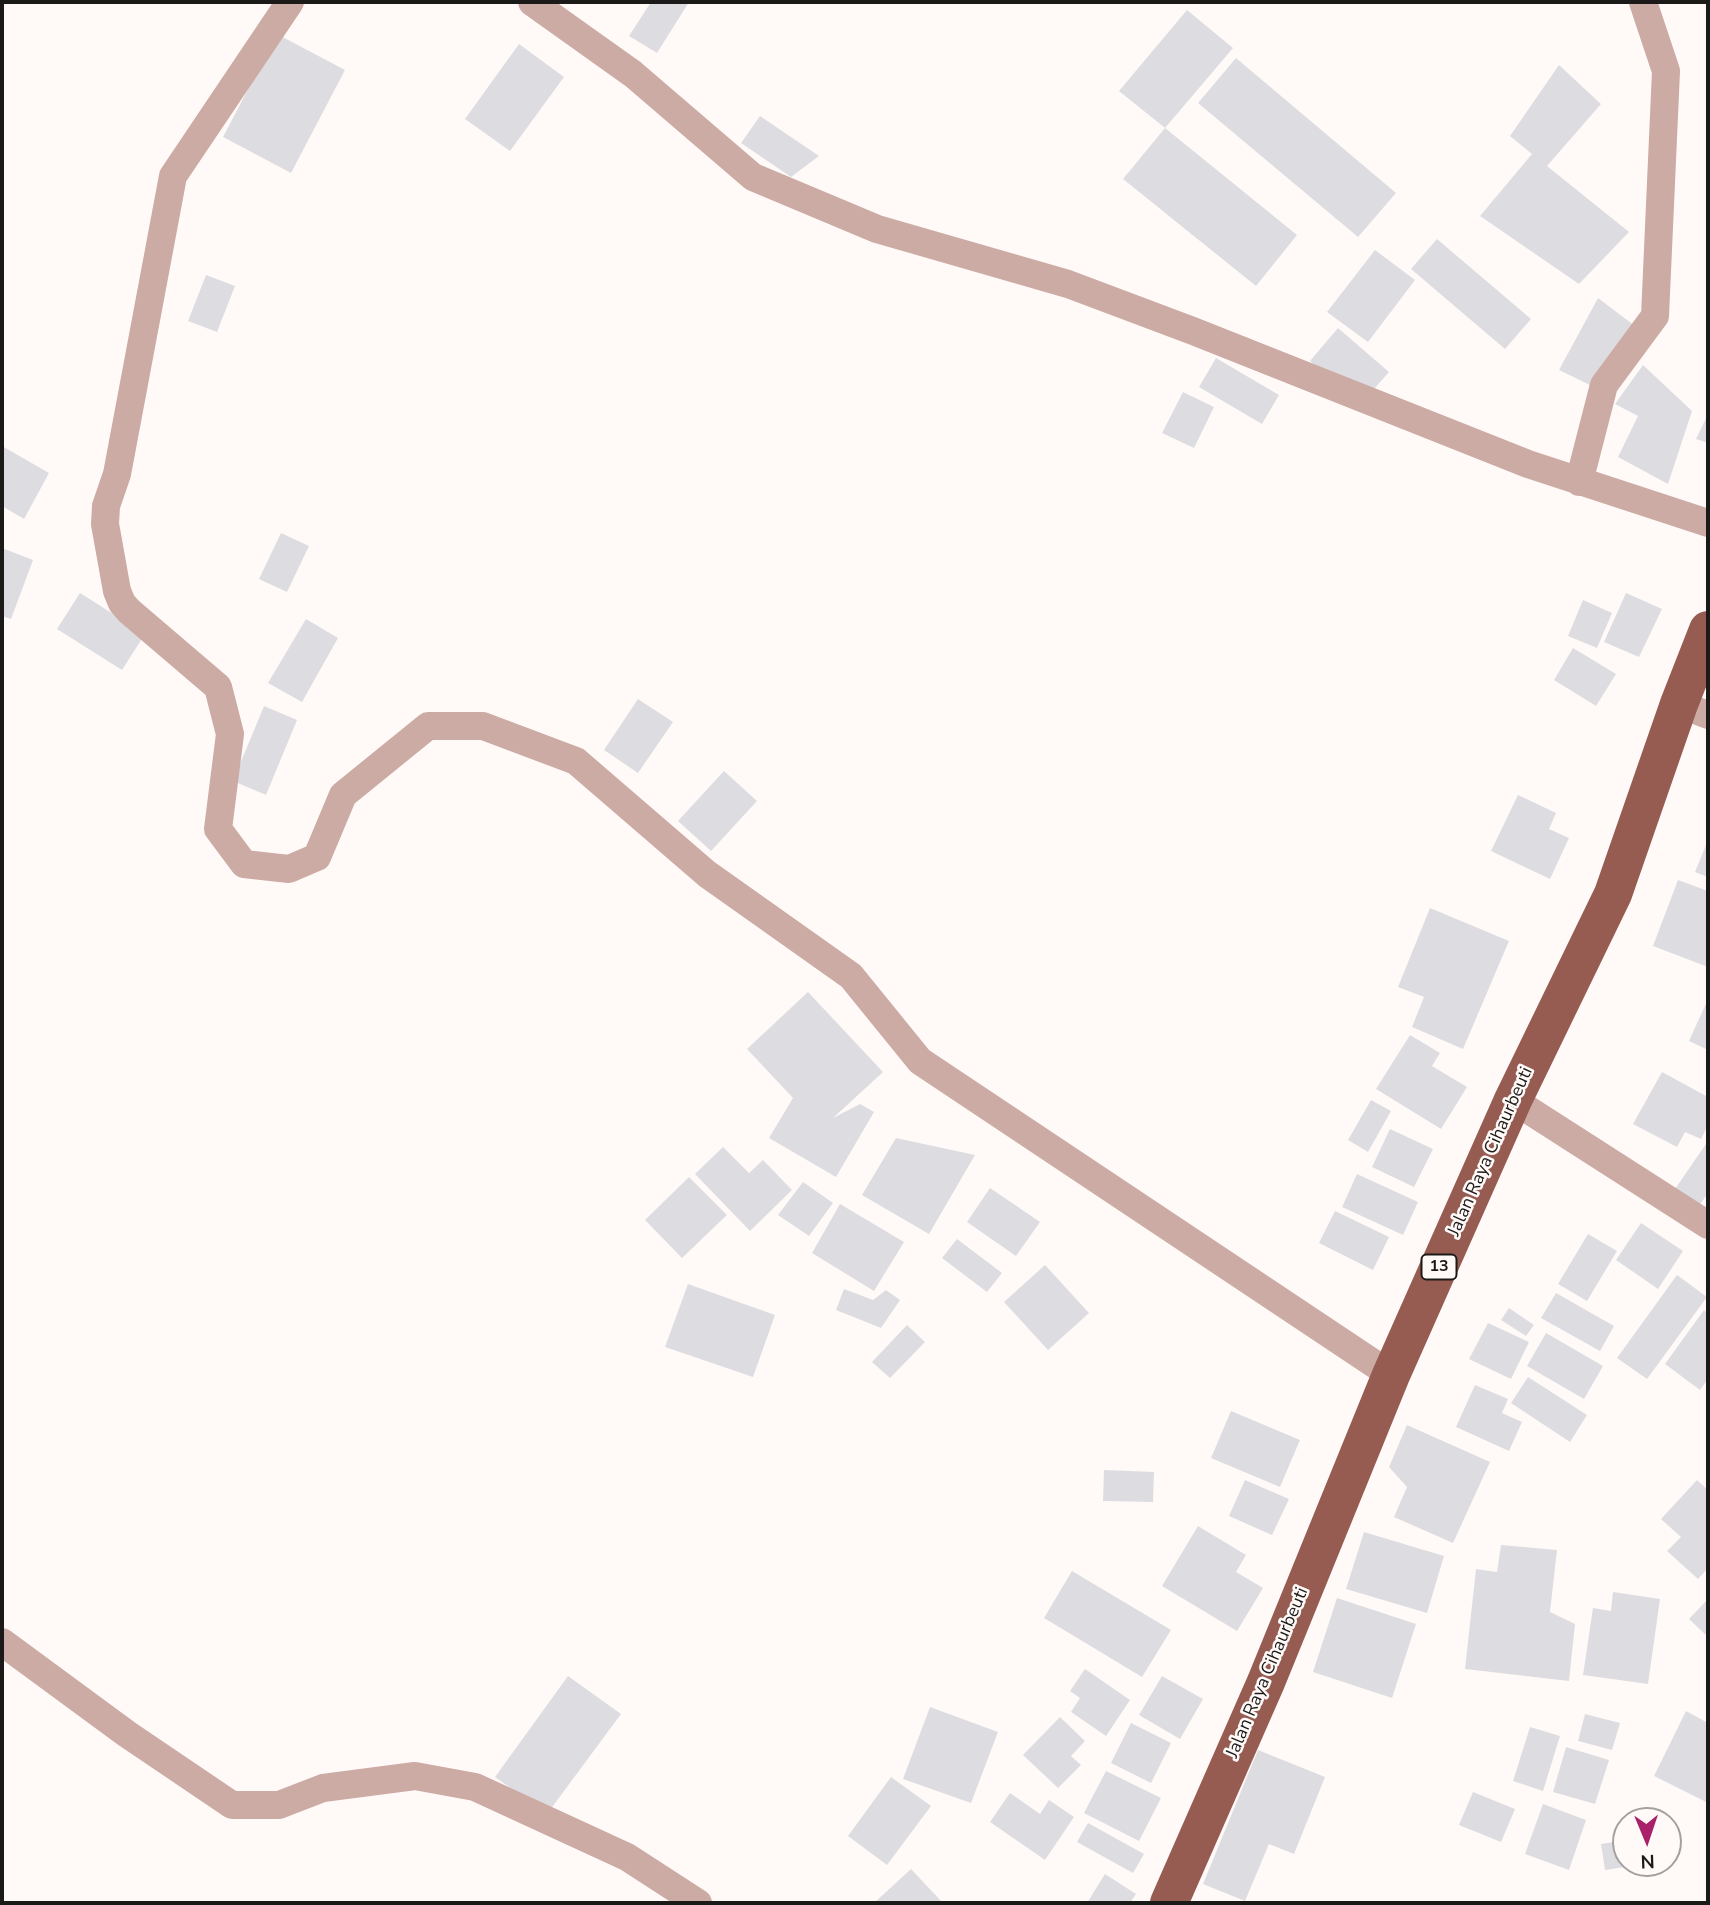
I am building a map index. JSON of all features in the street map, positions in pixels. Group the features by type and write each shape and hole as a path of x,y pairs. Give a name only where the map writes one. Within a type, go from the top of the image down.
{"highway":[{"name":"Jalan Raya Cihaurbeuti","path":"1169,1903 1266,1682 1391,1375 1513,1100 1613,894 1693,709 1708,630"}],"street":[{"path":"290,2 173,176 117,474 106,506 107,533 117,591 122,603 218,687 230,734 218,829 244,864 289,869 317,857 343,795 428,726 483,726 576,761 708,874 851,976 920,1061 1391,1375"},
{"path":"533,2 633,74 753,177 877,229 1068,284 1528,464 1708,523"},
{"path":"1579,482 1604,385 1655,316 1666,71 1643,2"},
{"path":"1513,1100 1708,1225"},
{"path":"2,1642 127,1734 232,1805 279,1805 323,1788 415,1776 475,1787 627,1857 698,1903"}],"building":[{"path":"651,2 689,2 657,53 629,36"},
{"path":"1187,10 1233,48 1165,128 1119,91"},
{"path":"277,34 345,70 291,173 223,137"},
{"path":"519,44 564,77 510,151 465,119"},
{"path":"1236,58 1396,193 1358,237 1198,103"},
{"path":"1559,65 1601,104 1547,166 1629,232 1579,284 1480,216 1532,154 1510,136"},
{"path":"760,116 819,156 791,177 741,143"},
{"path":"1165,128 1297,235 1256,286 1123,179"},
{"path":"1437,239 1531,319 1505,349 1411,269"},
{"path":"1375,250 1415,280 1368,342 1327,312"},
{"path":"206,275 235,286 217,332 188,321"},
{"path":"1598,298 1639,329 1594,387 1559,370"},
{"path":"1338,328 1389,372 1360,405 1310,361"},
{"path":"1216,358 1279,395 1262,424 1199,387"},
{"path":"1643,365 1692,411 1668,484 1618,457 1638,416 1615,404"},
{"path":"1183,392 1214,407 1194,448 1162,433"},
{"path":"1708,414 1708,443 1696,439"},
{"path":"2,446 49,473 24,519 2,506"},
{"path":"281,533 309,546 287,592 259,579"},
{"path":"2,548 33,560 11,619 2,616"},
{"path":"80,593 145,634 122,670 57,629"},
{"path":"1626,593 1662,609 1639,657 1604,642"},
{"path":"1583,600 1612,613 1597,648 1568,636"},
{"path":"306,619 338,638 302,702 268,683"},
{"path":"1573,648 1616,674 1596,706 1554,680"},
{"path":"638,699 673,722 638,773 604,750"},
{"path":"264,706 297,720 266,795 233,781"},
{"path":"724,771 757,801 711,851 678,821"},
{"path":"1518,795 1556,813 1549,829 1569,838 1550,879 1491,851"},
{"path":"1708,840 1708,877 1695,872"},
{"path":"1678,880 1708,891 1708,967 1653,946"},
{"path":"1430,908 1509,941 1463,1049 1412,1027 1424,997 1398,987"},
{"path":"808,992 883,1072 833,1118 860,1104 874,1112 836,1177 769,1138 793,1098 747,1049"},
{"path":"1708,999 1708,1050 1689,1041"},
{"path":"1410,1035 1440,1053 1432,1066 1467,1087 1441,1129 1376,1089"},
{"path":"1662,1072 1708,1097 1708,1125 1701,1139 1685,1132 1677,1147 1633,1124"},
{"path":"1371,1100 1391,1111 1368,1152 1348,1140"},
{"path":"1390,1129 1433,1149 1414,1187 1372,1167"},
{"path":"896,1138 975,1155 929,1234 862,1195"},
{"path":"1708,1141 1708,1193 1699,1206 1675,1189"},
{"path":"723,1147 749,1173 763,1160 792,1190 750,1231 695,1174"},
{"path":"1357,1174 1418,1202 1403,1235 1342,1207"},
{"path":"689,1177 727,1215 682,1258 645,1220"},
{"path":"803,1182 833,1203 809,1236 778,1215"},
{"path":"990,1188 1040,1222 1016,1256 967,1222"},
{"path":"840,1204 904,1242 874,1291 812,1253"},
{"path":"1335,1211 1389,1237 1373,1270 1319,1243"},
{"path":"1641,1223 1683,1251 1658,1289 1616,1260"},
{"path":"1588,1234 1617,1251 1587,1301 1558,1284"},
{"path":"957,1239 1002,1273 987,1292 942,1258"},
{"path":"1045,1265 1089,1313 1048,1350 1004,1302"},
{"path":"1677,1275 1707,1297 1647,1379 1617,1358"},
{"path":"688,1284 775,1315 753,1377 665,1347"},
{"path":"844,1289 873,1300 886,1290 900,1300 881,1328 836,1310"},
{"path":"1556,1293 1614,1326 1600,1351 1541,1318"},
{"path":"1509,1308 1534,1325 1526,1336 1501,1320"},
{"path":"1704,1310 1708,1314 1708,1379 1700,1390 1665,1364"},
{"path":"1488,1323 1529,1342 1511,1379 1469,1359"},
{"path":"907,1325 925,1342 890,1378 872,1362"},
{"path":"1546,1333 1603,1366 1584,1399 1527,1366"},
{"path":"1528,1377 1587,1415 1570,1442 1511,1403"},
{"path":"1475,1385 1508,1399 1502,1413 1522,1422 1509,1451 1456,1427"},
{"path":"1231,1411 1300,1440 1280,1487 1211,1458"},
{"path":"1407,1425 1490,1462 1453,1543 1394,1517 1407,1487 1389,1467"},
{"path":"1104,1470 1154,1472 1153,1502 1103,1501"},
{"path":"1245,1480 1289,1499 1272,1535 1229,1516"},
{"path":"1697,1480 1708,1490 1708,1568 1698,1579 1667,1551 1681,1537 1661,1519"},
{"path":"1198,1526 1246,1555 1236,1572 1263,1588 1237,1631 1162,1586"},
{"path":"1364,1532 1444,1556 1427,1613 1346,1589"},
{"path":"1501,1545 1557,1550 1550,1612 1575,1624 1569,1681 1465,1669 1476,1569 1497,1572"},
{"path":"1072,1571 1171,1630 1142,1677 1044,1618"},
{"path":"1613,1592 1660,1599 1648,1684 1583,1675 1593,1608 1611,1611"},
{"path":"1337,1598 1416,1624 1392,1698 1313,1672"},
{"path":"1708,1599 1708,1637 1689,1619"},
{"path":"1085,1669 1130,1700 1106,1736 1071,1712 1080,1698 1070,1691"},
{"path":"568,1676 621,1714 547,1814 495,1777"},
{"path":"1162,1676 1203,1699 1180,1739 1139,1715"},
{"path":"930,1707 998,1732 971,1803 903,1779"},
{"path":"1686,1711 1708,1723 1708,1803 1654,1776"},
{"path":"1585,1714 1620,1723 1612,1750 1578,1741"},
{"path":"1060,1717 1085,1741 1071,1756 1081,1765 1058,1788 1023,1755"},
{"path":"1131,1723 1171,1743 1151,1783 1111,1763"},
{"path":"1530,1727 1560,1736 1543,1791 1513,1781"},
{"path":"1566,1747 1609,1760 1595,1804 1553,1792"},
{"path":"1258,1750 1325,1777 1294,1854 1269,1844 1245,1901 1203,1884"},
{"path":"1106,1771 1161,1798 1139,1841 1084,1813"},
{"path":"891,1777 931,1806 887,1865 848,1836"},
{"path":"1473,1792 1515,1809 1501,1842 1459,1825"},
{"path":"1010,1793 1040,1814 1049,1800 1074,1817 1045,1860 990,1822"},
{"path":"1543,1804 1586,1820 1569,1870 1525,1854"},
{"path":"1088,1823 1144,1854 1133,1873 1077,1842"},
{"path":"1612,1842 1612,1869 1605,1870 1601,1844"},
{"path":"911,1869 943,1903 874,1903"},
{"path":"1105,1874 1136,1894 1130,1903 1087,1903"}]}
